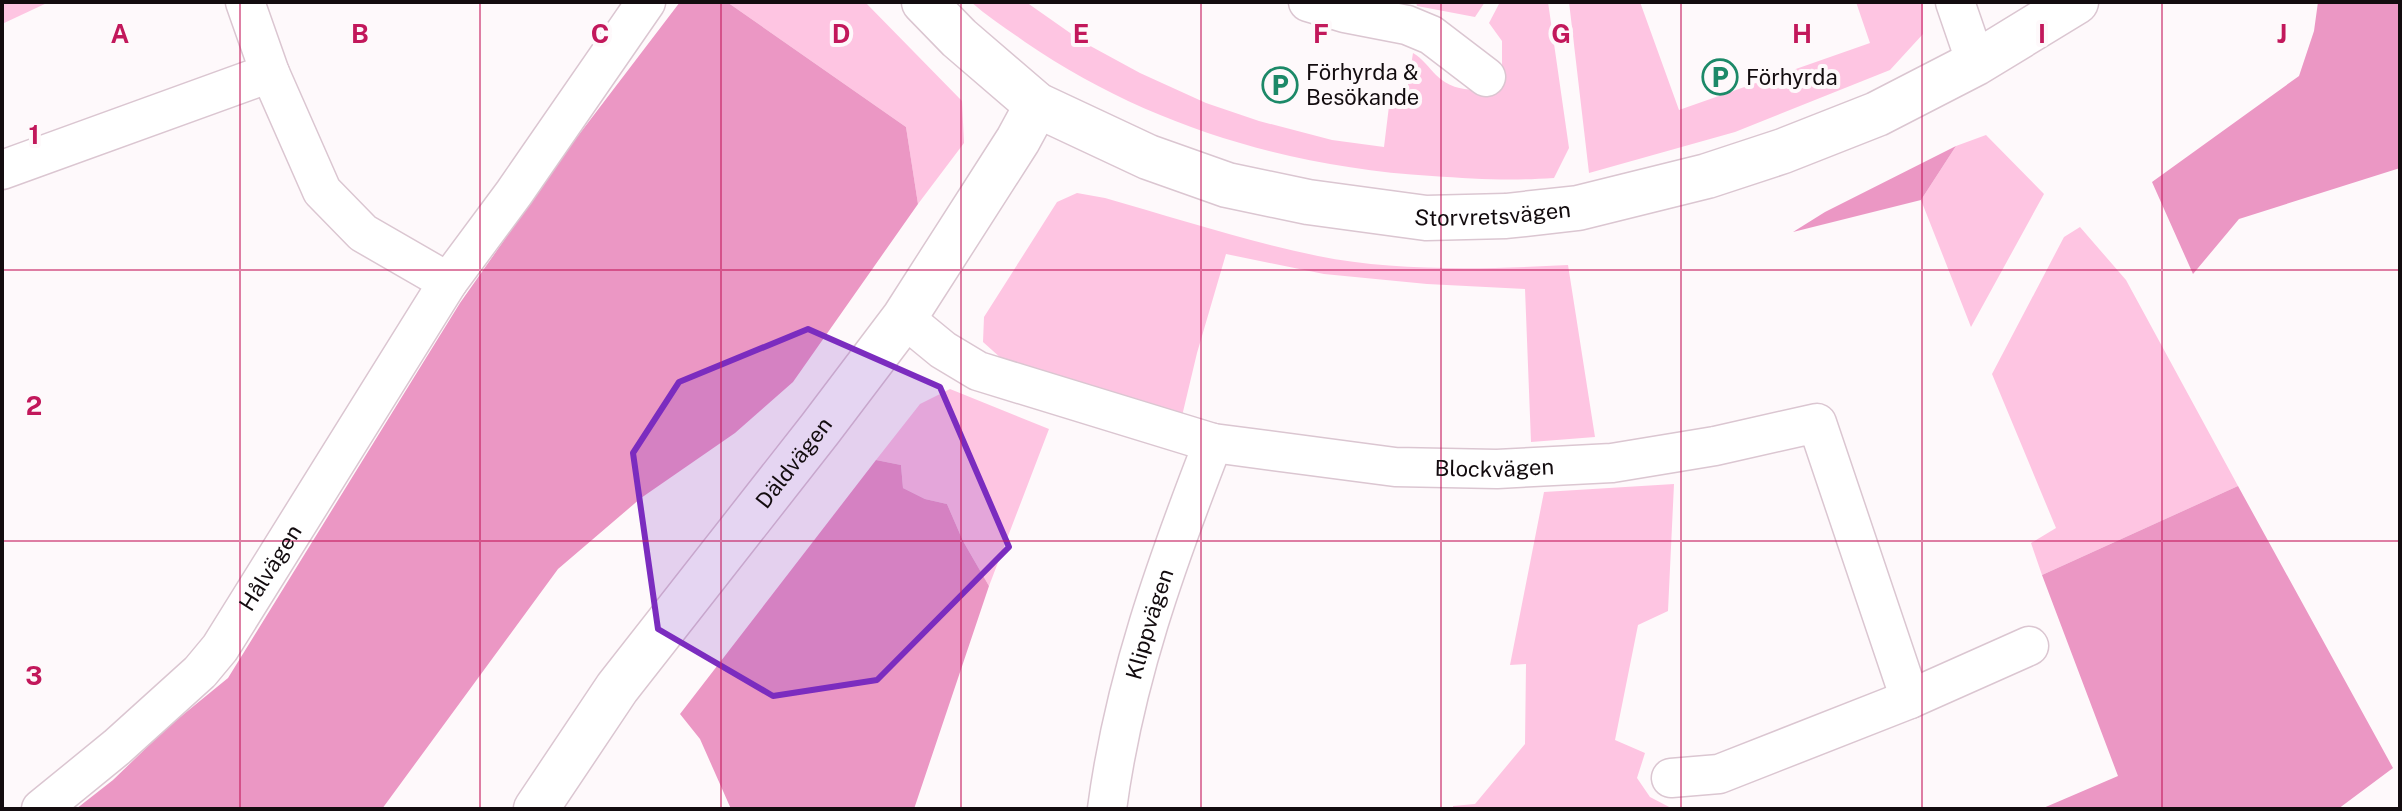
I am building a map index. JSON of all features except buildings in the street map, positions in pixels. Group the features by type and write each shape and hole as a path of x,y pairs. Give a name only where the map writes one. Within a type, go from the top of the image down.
{"street":[{"path":"245,2 270,73 322,191 363,233 448,282"},
{"name":"Hålvägen","path":"41,809 117,747 200,672 220,648 448,282 514,193 646,2"},
{"name":"Storvretsvägen","path":"924,2 959,38 1037,105 1148,157 1227,185 1308,202 1426,218 1506,216 1578,208 1707,176 1768,156 1877,114 1976,63 2076,2"},
{"path":"1308,2 1407,25 1431,35 1486,77"},
{"path":"1955,2 1976,63"},
{"path":"2,170 270,73"},
{"name":"Däldvägen","path":"536,809 617,688 904,318 1018,140 1037,105"},
{"name":"Blockvägen","path":"904,318 943,350 978,371 1213,443 1395,467 1497,469 1612,463 1715,446 1817,423 1910,699"},
{"name":"Klippvägen","path":"1107,809 1129,691 1148,620 1213,443"},
{"path":"1671,778 1719,774 1910,699 2029,646"}],"highlighted area":[{"path":"808,329 940,387 1009,547 877,680 773,696 658,629 633,453 679,382"}],"shaded area":[{"path":"2,2 49,2 2,24"},
{"path":"680,2 727,2 906,127 918,204 793,382 735,433 641,498 558,569 382,809 76,809 228,678 460,303 571,145"},
{"path":"727,2 865,2 962,101 964,143 918,204 906,127"},
{"path":"971,2 1026,2 1083,42 1140,73 1206,103 1332,140 1384,147 1390,98 1406,97 1413,53 1450,85 1471,90 1495,88 1502,66 1502,41 1489,23 1500,2 1548,2 1569,148 1554,178 1522,179 1378,171 1271,152 1220,137 1119,97 1025,42"},
{"path":"1416,2 1485,2 1475,17 1417,6"},
{"path":"1569,2 1640,2 1679,110 1870,43 1856,2 1923,2 1923,34 1890,70 1735,132 1589,173"},
{"path":"2318,2 2400,2 2400,168 2239,219 2193,274 2152,182 2299,76 2314,31"},
{"path":"1986,135 2044,194 1971,327 1921,200 1956,146"},
{"path":"1956,146 1921,200 1793,232 1825,212"},
{"path":"1077,193 1105,198 1264,243 1348,261 1443,268 1568,265 1595,437 1531,442 1525,289 1324,274 1226,254 1182,416 1002,359 983,342 984,317 1057,202"},
{"path":"2080,227 2126,280 2238,486 2042,575 2031,543 2056,528 1992,374 2064,237"},
{"path":"950,389 1049,429 989,586 963,541 947,504 925,499 903,488 901,465 876,460 920,404"},
{"path":"876,460 901,465 903,488 925,499 947,504 963,541 989,586 914,809 731,809 700,739 680,714"},
{"path":"1674,484 1668,611 1638,625 1615,740 1645,753 1637,778 1650,797 1673,809 1453,809 1453,806 1475,804 1525,744 1526,664 1510,665 1544,492"},
{"path":"2238,486 2393,768 2338,809 2041,809 2118,776 2042,575"}],"place":[{"name":"Förhyrda","path":"1720,77"},
{"name":"Förhyrda & Besökande","path":"1280,85"}]}
